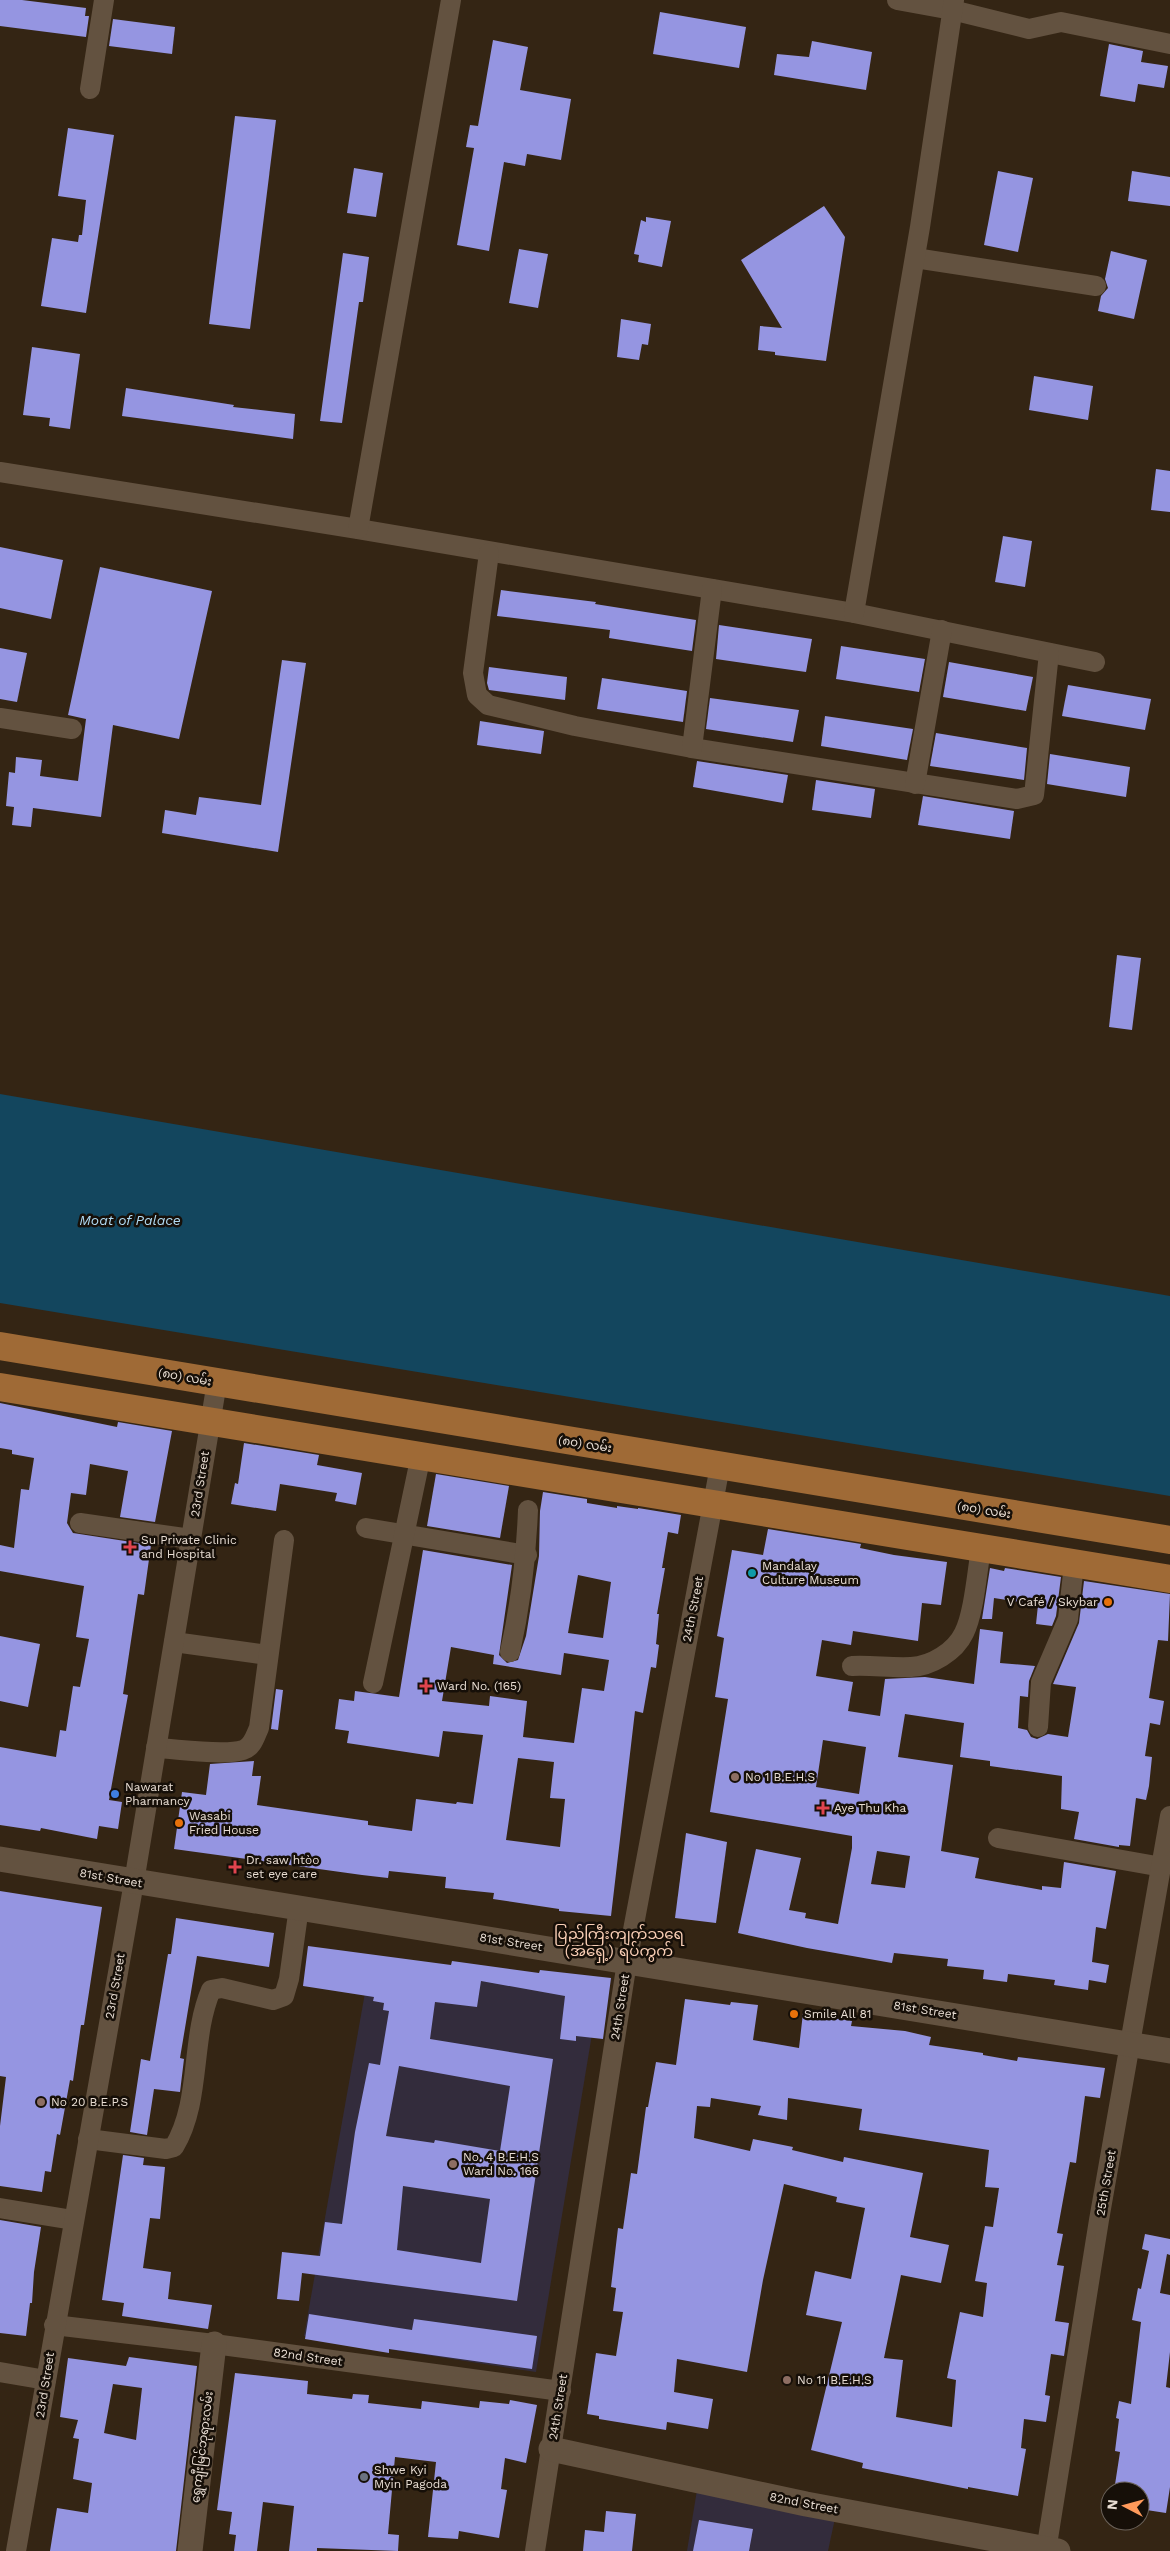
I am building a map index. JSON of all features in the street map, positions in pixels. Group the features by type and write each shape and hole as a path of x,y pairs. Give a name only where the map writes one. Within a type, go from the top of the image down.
{"main road":[{"name":"(၈၀) လမ်း","path":"0,1346 1170,1540"},
{"path":"0,1387 1170,1579"}],"street":[{"path":"90,89 104,0"},
{"path":"358,529 452,0"},
{"path":"897,0 953,5 1030,29 1061,22 1170,44"},
{"path":"854,613 915,258 953,5"},
{"path":"915,258 1096,286"},
{"path":"0,472 358,529 854,613 1095,662"},
{"path":"489,552 473,673 477,696 488,705 575,726 692,748 1017,799 1034,795 1049,653"},
{"path":"692,748 712,589"},
{"path":"915,784 942,630"},
{"path":"0,718 72,729"},
{"name":"23rd Street","path":"16,2551 54,2326 134,1882 217,1382"},
{"path":"373,1683 421,1455"},
{"name":"24th Street","path":"535,2551 627,1962 720,1466"},
{"path":"510,1652 521,1604 527,1554 528,1510"},
{"path":"80,1523 191,1539"},
{"path":"366,1528 527,1554"},
{"path":"156,1748 225,1751 244,1750 252,1744 259,1728 284,1540"},
{"path":"852,1666 911,1667 934,1663 964,1634 981,1549"},
{"path":"1038,1727 1041,1682 1068,1619 1074,1564"},
{"path":"174,1642 268,1655"},
{"name":"25th Street","path":"1050,2550 1129,2044 1164,1878 1170,1816"},
{"path":"998,1838 1164,1878"},
{"name":"81st Street","path":"0,1859 1170,2051"},
{"path":"88,2139 166,2149 174,2147 181,2135 189,2106 194,2067 211,1990 222,1988 273,2000 284,1996 290,1979 299,1907"},
{"path":"0,2208 73,2220"},
{"name":"82nd Street","path":"54,2326 214,2344 561,2391"},
{"name":"ရွှေကျီးမြင်ဘုရားလမ်း","path":"190,2551 214,2344"},
{"path":"0,2372 46,2380"},
{"name":"82nd Street","path":"551,2450 806,2504 1050,2550"}],"shaded area":[{"name":"No. 4 B.E.H.S Ward No. 166","path":"371,1959 599,1992 536,2372 304,2336"},
{"path":"698,2484 837,2509 828,2551 687,2551"}],"water":[{"name":"Moat of Palace","path":"0,1094 1170,1296 1170,1496 0,1303"}],"building":[{"path":"0,0 22,0 86,8 85,16 89,16 86,37 0,26"},
{"path":"660,12 746,27 739,68 653,54"},
{"path":"113,19 175,27 172,54 109,46"},
{"path":"493,40 528,47 520,90 571,99 561,160 527,154 525,166 504,162 489,251 457,245 474,148 466,147 470,125 478,126"},
{"path":"812,41 872,52 866,90 774,75 777,54 809,57"},
{"path":"1109,44 1143,51 1141,62 1168,66 1164,88 1138,84 1135,102 1100,96"},
{"path":"235,116 276,120 250,329 209,324"},
{"path":"68,128 114,135 86,313 41,306 52,238 78,242 79,235 82,235 86,200 58,196"},
{"path":"354,168 383,173 376,217 347,213"},
{"path":"998,171 1033,178 1018,252 984,245"},
{"path":"1132,171 1170,177 1170,206 1128,201"},
{"path":"824,206 845,237 826,361 775,355 775,352 758,350 760,326 782,328 741,260"},
{"path":"646,217 671,221 662,267 638,262 639,255 634,254 641,220 646,222"},
{"path":"519,249 548,254 538,308 509,303"},
{"path":"1111,251 1147,260 1134,319 1098,311 1101,296 1108,288 1105,279"},
{"path":"343,253 369,257 363,302 359,302 342,423 320,421"},
{"path":"621,319 651,324 648,345 642,344 639,360 617,357"},
{"path":"32,347 80,354 70,429 49,426 50,418 23,415"},
{"path":"1034,376 1093,386 1088,420 1029,410"},
{"path":"126,388 234,405 233,407 295,414 293,439 122,416"},
{"path":"1156,469 1170,471 1170,512 1151,510"},
{"path":"1003,536 1032,541 1025,587 995,582"},
{"path":"0,547 63,560 51,619 0,608"},
{"path":"100,567 212,591 179,739 113,725 101,817 33,808 31,827 12,825 14,807 6,806 9,772 15,773 16,757 42,760 40,776 78,781 86,719 68,715"},
{"path":"501,590 596,602 595,604 696,620 692,651 609,638 610,630 497,616"},
{"path":"719,625 812,639 806,672 716,659"},
{"path":"841,646 925,659 919,692 836,679"},
{"path":"0,648 27,653 17,702 0,699"},
{"path":"282,660 306,663 278,852 162,833 165,810 196,815 199,797 261,805"},
{"path":"949,662 1033,677 1026,711 943,697"},
{"path":"489,667 567,677 565,700 489,690 487,683"},
{"path":"602,678 687,691 683,722 597,709"},
{"path":"1068,685 1151,699 1145,730 1062,716"},
{"path":"710,698 799,710 793,742 706,729"},
{"path":"825,716 913,729 907,760 821,746"},
{"path":"480,721 544,731 541,754 477,745"},
{"path":"936,733 1027,748 1024,780 930,766"},
{"path":"1050,754 1130,767 1126,797 1047,784"},
{"path":"697,761 788,775 783,803 693,787"},
{"path":"816,780 875,789 871,818 812,810"},
{"path":"923,796 1014,811 1010,839 918,825"},
{"path":"1117,955 1141,958 1132,1030 1109,1027"},
{"path":"0,1403 117,1427 118,1422 172,1431 155,1522 120,1517 128,1471 90,1464 86,1495 71,1493 67,1523 73,1533 151,1545 144,1595 138,1594 123,1694 128,1695 109,1800 122,1802 118,1829 99,1826 97,1839 41,1828 40,1831 0,1825 0,1747 56,1757 60,1730 66,1731 73,1686 80,1687 89,1639 76,1637 84,1586 0,1571 0,1545 14,1548 21,1489 29,1490 34,1458 12,1454 12,1450 0,1448"},
{"path":"244,1443 319,1455 317,1465 362,1473 356,1505 335,1501 337,1493 280,1484 276,1511 231,1504 235,1483 238,1484"},
{"path":"436,1474 509,1486 500,1538 427,1526"},
{"path":"543,1492 587,1499 587,1503 617,1508 617,1506 638,1508 681,1515 678,1534 668,1532 662,1568 665,1568 657,1614 659,1614 656,1644 659,1645 656,1668 651,1667 643,1713 635,1711 611,1916 559,1911 559,1909 493,1899 494,1893 445,1888 446,1877 389,1871 388,1878 174,1849 182,1792 206,1795 210,1764 254,1761 252,1776 261,1776 257,1805 368,1821 368,1825 412,1831 416,1799 473,1804 483,1735 443,1731 439,1757 347,1743 349,1731 335,1729 339,1699 354,1701 355,1691 399,1697 423,1550 512,1565 499,1655 507,1663 518,1660 526,1636 539,1556 540,1511","holes":["578,1575 611,1582 603,1638 568,1633","451,1647 494,1655 493,1664 561,1675 564,1653 609,1660 604,1691 582,1688 574,1743 523,1737 527,1701 490,1696 489,1706 442,1701","518,1758 554,1762 550,1798 565,1799 560,1847 506,1840"]},
{"path":"768,1529 861,1544 860,1548 894,1555 947,1562 941,1605 922,1603 918,1641 853,1631 851,1645 822,1640 816,1676 853,1682 848,1711 880,1716 885,1679 925,1677 974,1684 980,1629 1003,1632 1000,1663 1035,1666 1029,1681 1028,1697 1020,1696 1018,1728 1027,1730 1031,1737 1037,1739 1048,1734 1068,1737 1076,1687 1053,1684 1079,1623 1084,1581 1170,1594 1168,1641 1158,1640 1149,1698 1164,1701 1160,1725 1150,1723 1145,1756 1152,1757 1149,1786 1146,1800 1136,1798 1130,1846 1119,1845 1119,1847 1074,1839 1079,1812 1061,1809 1062,1776 990,1766 990,1761 960,1757 964,1723 905,1714 898,1757 953,1765 941,1851 979,1858 975,1878 1042,1890 1042,1886 1061,1888 1064,1862 1116,1871 1106,1929 1096,1927 1092,1962 1109,1965 1106,1983 1089,1980 1088,1990 1054,1985 1055,1980 1008,1974 1007,1982 983,1979 984,1970 947,1966 948,1959 894,1953 892,1963 807,1948 738,1933 756,1849 801,1858 789,1910 806,1913 805,1918 838,1924 852,1848 852,1836 710,1812 728,1699 715,1697 724,1638 717,1636 732,1550 763,1555","holes":["823,1740 866,1747 859,1794 816,1787","877,1851 910,1856 905,1888 871,1884"]},
{"path":"990,1568 1004,1571 1005,1568 1061,1577 1056,1616 1052,1626 1036,1624 1038,1605 994,1598 992,1619 982,1619"},
{"path":"0,1636 40,1644 28,1707 0,1701"},
{"path":"276,1689 283,1690 278,1730 271,1729"},
{"path":"686,1833 727,1842 716,1923 675,1918"},
{"path":"0,1891 102,1907 84,2025 81,2025 73,2081 70,2080 60,2135 57,2134 51,2172 45,2171 42,2192 0,2186 0,2126 6,2077 0,2076"},
{"path":"176,1918 274,1933 269,1967 197,1956 180,2058 184,2059 180,2092 154,2089 147,2135 130,2132 141,2059 150,2061 168,1954 171,1954"},
{"path":"308,1946 451,1965 452,1961 539,1973 540,1970 611,1978 603,2039 576,2036 576,2041 560,2039 565,1996 481,1981 477,2007 435,2002 430,2039 553,2059 517,2301 302,2273 299,2301 277,2299 282,2252 320,2256 325,2222 342,2224 355,2132 369,2063 380,2065 389,2011 383,2010 384,2003 373,2001 374,1997 303,1986","holes":["399,2066 510,2086 500,2151 435,2140 434,2143 386,2136","403,2186 490,2199 481,2263 397,2250"]},
{"path":"685,1999 730,2005 731,2002 758,2005 753,2040 799,2048 803,2013 852,2021 851,2026 905,2031 931,2037 929,2045 983,2053 983,2055 1017,2061 1018,2057 1105,2068 1100,2098 1085,2096 1076,2163 1070,2162 1057,2233 1063,2234 1057,2265 1064,2266 1055,2321 1069,2323 1064,2356 1051,2354 1045,2395 1050,2396 1046,2422 1024,2419 1021,2448 1026,2449 1018,2496 968,2487 968,2489 862,2468 863,2463 811,2450 842,2322 806,2315 815,2271 851,2279 865,2208 836,2202 837,2197 784,2184 763,2280 747,2372 677,2359 674,2392 713,2399 708,2429 667,2422 666,2430 599,2419 599,2416 587,2414 596,2353 616,2356 623,2312 613,2311 616,2288 611,2287 618,2228 623,2229 631,2173 637,2174 646,2107 648,2107 656,2062 676,2065","holes":["711,2098 761,2106 758,2115 787,2120 788,2098 862,2109 859,2130 989,2150 985,2187 999,2188 993,2227 985,2226 975,2281 987,2283 983,2317 960,2312 947,2378 956,2380 952,2427 896,2417 903,2360 884,2358 901,2275 941,2283 949,2245 910,2237 923,2173 844,2157 843,2162 792,2150 793,2147 753,2139 750,2151 694,2138 697,2106 710,2107"]},
{"path":"123,2155 144,2158 143,2165 165,2167 160,2219 150,2218 143,2268 171,2272 168,2299 212,2305 208,2329 122,2316 124,2303 102,2300"},
{"path":"0,2220 41,2227 26,2336 0,2333"},
{"path":"1145,2234 1170,2239 1170,2255 1167,2254 1160,2293 1170,2295 1170,2352 1166,2387 1170,2388 1170,2487 1166,2513 1150,2511 1150,2481 1116,2481 1120,2452 1115,2451 1119,2419 1116,2418 1119,2401 1131,2404 1141,2322 1132,2320 1138,2288 1141,2289 1149,2251 1142,2249"},
{"path":"309,2314 412,2330 414,2319 537,2336 532,2369 389,2349 389,2353 305,2339"},
{"path":"129,2357 197,2366 176,2551 50,2551 57,2508 88,2513 92,2483 73,2479 79,2439 73,2438 78,2420 60,2417 68,2358 126,2366","holes":["113,2384 142,2388 136,2440 104,2433"]},
{"name":"Shwe Kyi Myin Pagoda","path":"235,2373 308,2381 307,2394 352,2399 353,2394 369,2395 368,2403 421,2409 422,2401 479,2408 480,2401 509,2404 510,2400 537,2405 526,2463 505,2458 501,2489 507,2490 499,2538 459,2531 458,2539 428,2537 436,2462 395,2457 388,2534 399,2535 398,2551 317,2548 317,2551 289,2551 294,2506 263,2502 257,2551 234,2551 236,2535 229,2534 232,2512 217,2510"},
{"path":"606,2511 636,2514 632,2551 583,2551 585,2530 604,2532"},
{"path":"699,2520 753,2529 749,2551 693,2551"}],"place":[{"name":"Su Private Clinic and Hospital","path":"130,1547"},
{"name":"Mandalay Culture Museum","path":"752,1573"},
{"name":"V Café / Skybar","path":"1108,1602"},
{"name":"Ward No. (165)","path":"426,1686"},
{"name":"No 1 B.E.H.S","path":"735,1777"},
{"name":"Nawarat Pharmancy","path":"115,1794"},
{"name":"Aye Thu Kha","path":"823,1808"},
{"name":"Wasabi Fried House","path":"179,1823"},
{"name":"Dr. saw htòo set eye care","path":"235,1867"},
{"name":"Smile All 81","path":"794,2014"},
{"name":"No 20 B.E.P.S","path":"41,2102"},
{"name":"No. 4 B.E.H.S Ward No. 166","path":"453,2164"},
{"name":"No 11 B.E.H.S","path":"787,2380"},
{"name":"Shwe Kyi Myin Pagoda","path":"364,2477"}],"district":[{"name":"ပြည်ကြီးကျက်သရေ (အရှေ့) ရပ်ကွက်","path":"619,1942"}]}
